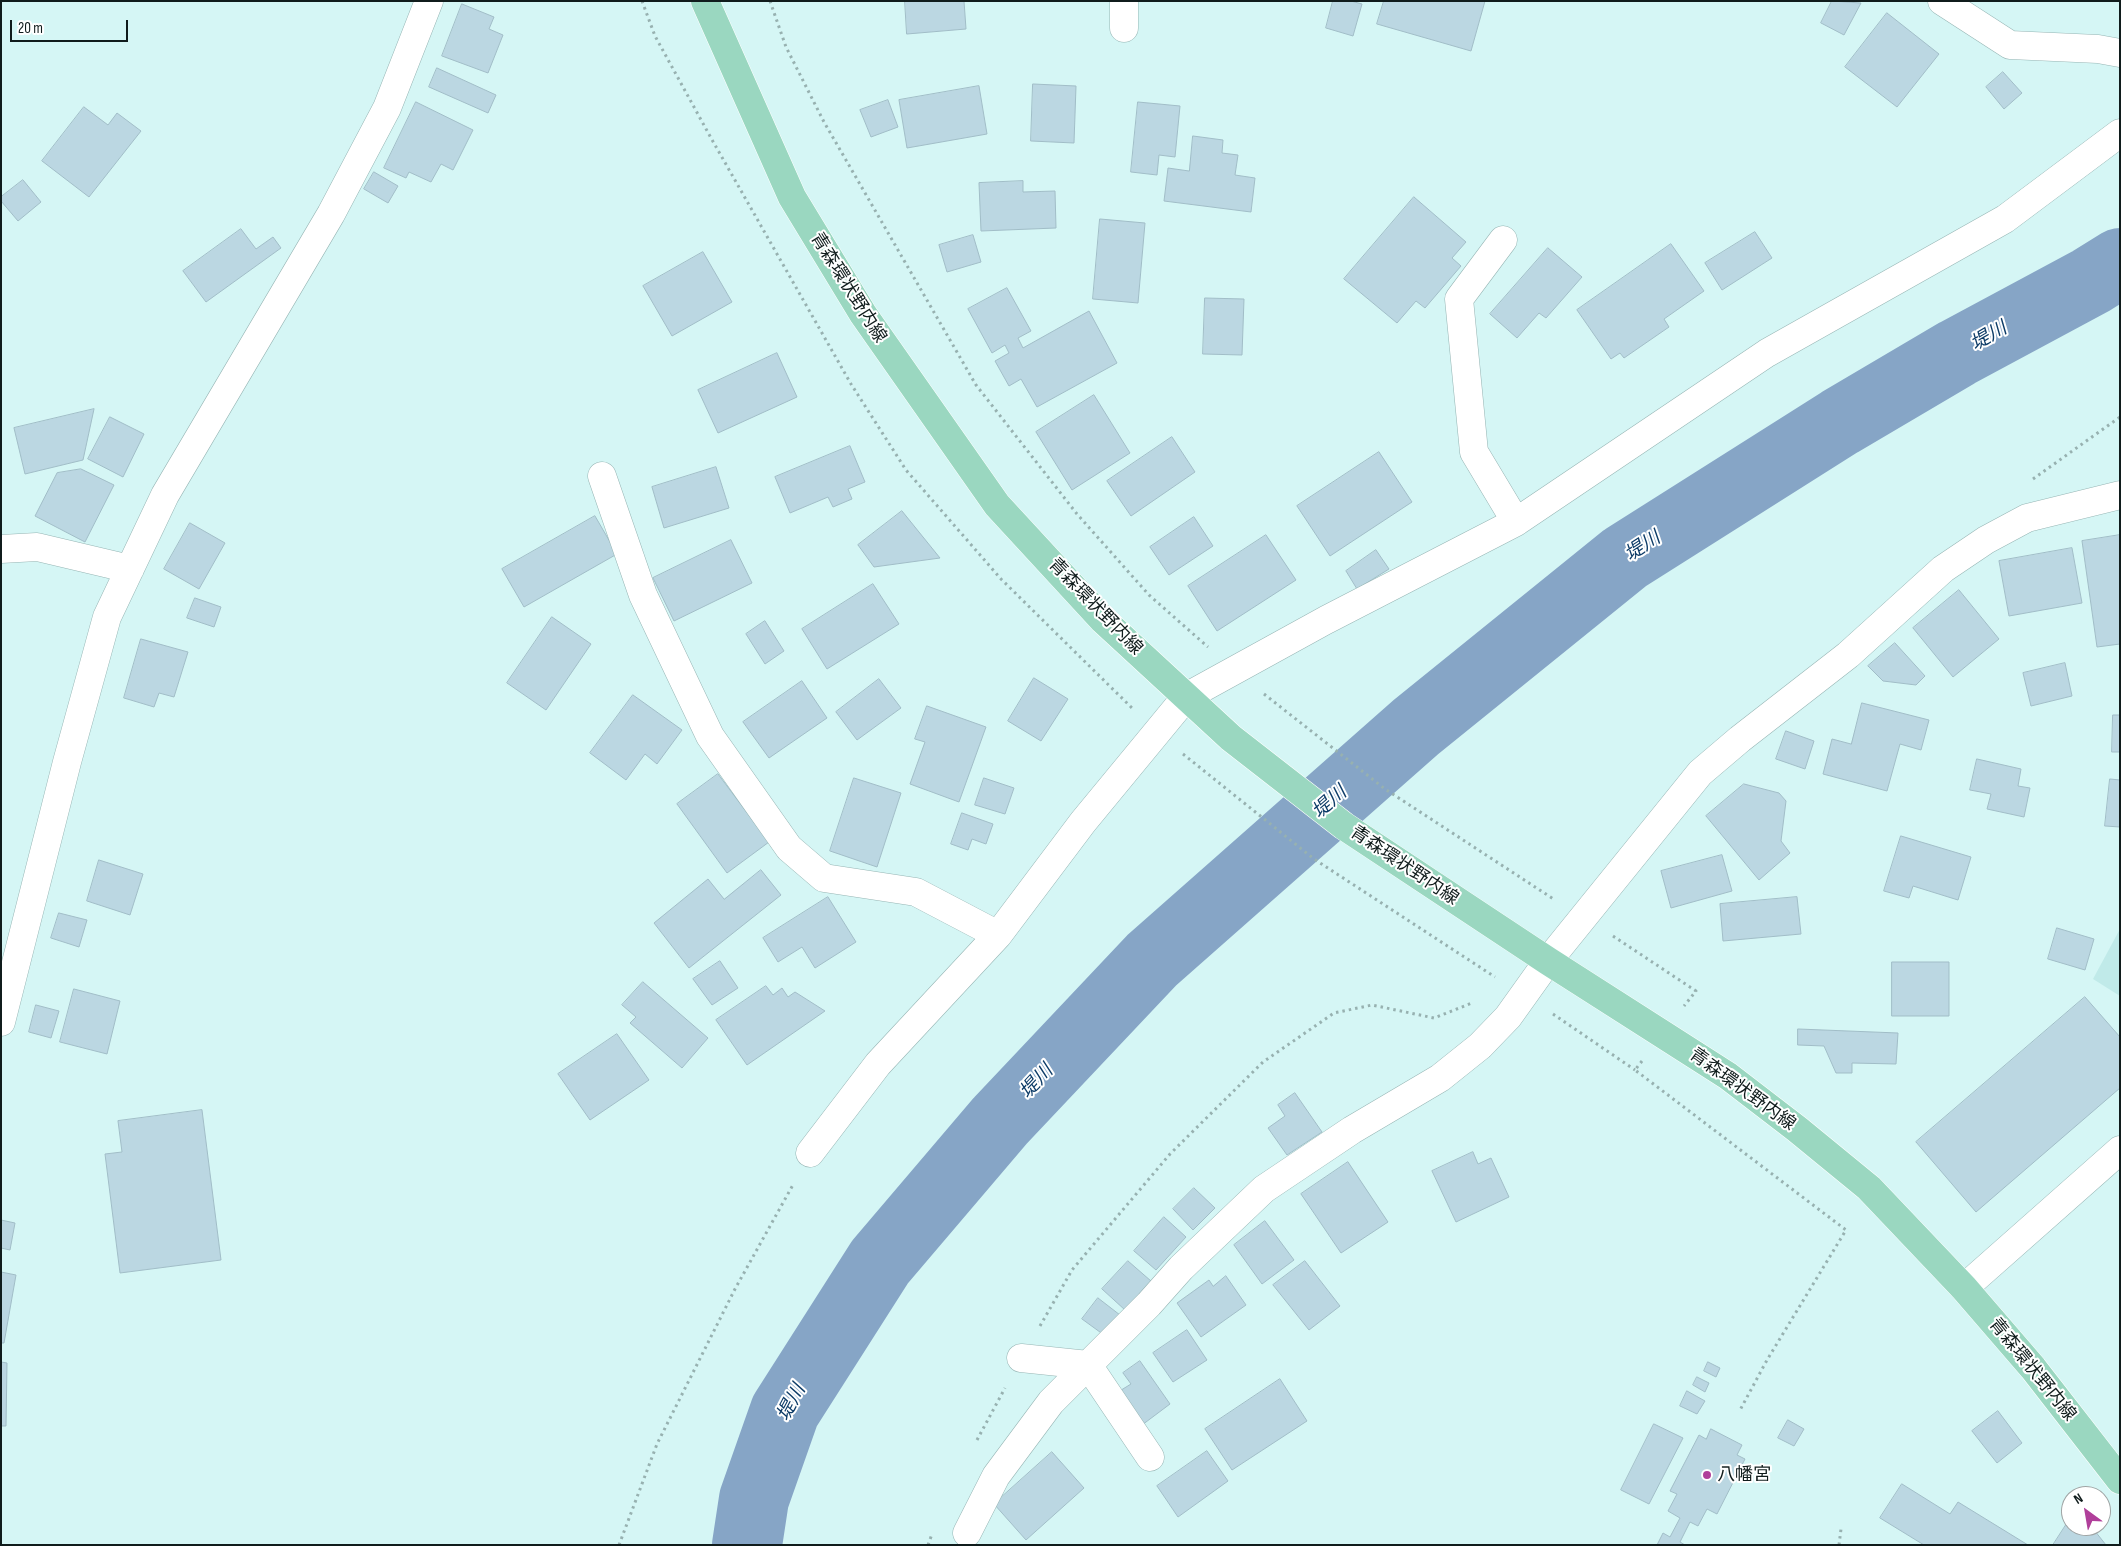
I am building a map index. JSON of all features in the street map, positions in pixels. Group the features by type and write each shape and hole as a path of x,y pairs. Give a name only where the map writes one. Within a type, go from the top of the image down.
{"main road":[{"name":"青森環状野内線","path":"705,1 792,197 863,314 997,505 1103,620 1231,738 1344,826 1498,929 1728,1076 1798,1129 1869,1188 1964,1288 2033,1368 2120,1480"}],"street":[{"path":"1,1022 67,762 108,617 165,495 331,214 387,108 428,1"},
{"path":"1124,1 1124,28"},
{"path":"1942,1 2010,45 2098,49 2120,53"},
{"path":"810,1153 878,1064 998,936 1083,822 1186,697 1516,522 1767,353 2005,219 2120,133"},
{"path":"1503,240 1459,299 1474,452 1516,522"},
{"path":"602,476 642,595 710,736 789,848 824,878 916,892 998,936"},
{"path":"967,1533 996,1476 1050,1402 1209,1240 1264,1190 1352,1130 1440,1078 1480,1046 1508,1017 1548,961 1700,773 1740,739 1848,655 1943,569 1986,540 2027,518 2120,495"},
{"path":"1,549 37,547 130,569"},
{"path":"1964,1288 2120,1150"},
{"path":"1021,1358 1088,1365"},
{"path":"1088,1365 1150,1457"}],"path":[{"path":"770,1 786,47 824,122 976,385 1078,514 1143,587 1234,671 1385,789 1542,892 1584,916 1696,991 1634,1070 1846,1230 1767,1360 1739,1412"},
{"path":"2032,480 2120,417"},
{"path":"1198,767 1314,859 1465,958"},
{"path":"975,1443 1072,1270 1170,1154 1264,1062 1334,1013 1372,1005 1434,1018 1476,1001 1508,1017"},
{"path":"619,1545 658,1444 735,1289 810,1153"},
{"path":"928,1545 935,1528"},
{"path":"1839,1545 1841,1529"}],"shaded area":[{"path":"2120,929 2120,996 2093,979"}],"building":[{"path":"905,1 964,1 966,29 907,34"},
{"path":"1333,1 1351,1 1362,4 1353,36 1326,28"},
{"path":"1384,1 1485,1 1471,51 1377,24"},
{"path":"1832,1 1861,3 1844,35 1821,23"},
{"path":"462,4 494,17 489,29 503,35 488,73 442,56"},
{"path":"1887,13 1939,54 1897,107 1845,67"},
{"path":"437,68 496,95 488,113 429,87"},
{"path":"2003,72 2022,93 2004,109 1986,87"},
{"path":"1033,84 1076,86 1074,143 1031,141"},
{"path":"979,86 987,134 907,148 899,100"},
{"path":"888,100 898,127 871,137 860,110"},
{"path":"416,102 473,130 453,170 441,164 431,182 409,172 406,178 384,168"},
{"path":"1138,102 1180,106 1175,157 1159,155 1157,175 1131,172"},
{"path":"84,107 108,125 117,113 141,131 89,197 42,161"},
{"path":"1193,136 1223,140 1222,153 1238,155 1235,175 1255,178 1251,212 1164,201 1168,168 1189,171"},
{"path":"374,172 398,186 388,203 364,189"},
{"path":"23,180 41,202 18,221 1,201 1,197"},
{"path":"1023,181 1023,192 1055,191 1056,228 981,231 979,183"},
{"path":"1414,197 1466,242 1452,258 1461,266 1425,308 1416,301 1397,323 1344,279"},
{"path":"1100,219 1145,223 1138,303 1093,299"},
{"path":"241,229 256,249 273,237 281,248 206,302 183,271"},
{"path":"1755,232 1772,258 1722,290 1705,263"},
{"path":"973,235 981,262 947,272 939,245"},
{"path":"1671,244 1704,291 1664,319 1669,327 1624,358 1620,353 1611,359 1577,310"},
{"path":"1548,248 1582,277 1546,318 1539,313 1517,338 1490,314"},
{"path":"703,252 732,302 672,336 643,286"},
{"path":"1007,288 1031,331 1018,338 1023,348 1089,311 1117,363 1037,407 1021,379 1009,386 995,361 1009,353 1005,345 992,353 968,309"},
{"path":"1205,298 1244,299 1242,355 1203,354"},
{"path":"777,353 797,397 718,433 698,390"},
{"path":"1094,395 1130,453 1072,490 1036,432"},
{"path":"94,409 83,460 25,474 14,428"},
{"path":"110,417 144,434 123,477 88,459"},
{"path":"1172,437 1195,472 1131,516 1107,481"},
{"path":"850,446 865,482 848,489 852,499 833,507 828,497 790,513 775,477"},
{"path":"1379,452 1412,502 1330,556 1297,506"},
{"path":"716,467 729,508 664,528 652,487"},
{"path":"81,469 114,485 85,542 35,516 57,473"},
{"path":"902,511 940,558 874,567 858,545"},
{"path":"595,516 617,554 524,607 502,569"},
{"path":"1194,517 1213,546 1169,575 1150,547"},
{"path":"190,523 225,543 199,589 164,569"},
{"path":"1266,535 1296,580 1217,631 1188,586"},
{"path":"2120,535 2120,644 2097,647 2082,541"},
{"path":"731,540 752,583 674,621 653,578"},
{"path":"2072,548 2082,603 2009,616 1999,561"},
{"path":"1376,550 1389,569 1357,589 1346,571"},
{"path":"873,584 899,624 827,669 802,629"},
{"path":"1959,590 1999,639 1953,677 1913,628"},
{"path":"195,598 221,607 214,627 187,618"},
{"path":"552,617 591,644 546,710 507,683"},
{"path":"765,621 784,651 765,664 746,634"},
{"path":"141,639 188,652 174,697 159,693 154,707 124,698"},
{"path":"1895,643 1925,676 1916,685 1883,681 1868,666"},
{"path":"2065,663 2072,696 2031,706 2023,673"},
{"path":"1034,678 1068,699 1041,741 1008,721"},
{"path":"879,679 901,708 857,740 836,712"},
{"path":"802,681 827,718 769,758 743,722"},
{"path":"633,695 682,730 657,764 645,754 626,780 590,753"},
{"path":"1862,703 1929,720 1921,750 1900,744 1887,791 1823,774 1832,739 1851,744"},
{"path":"927,706 986,727 959,802 910,784 925,742 915,739"},
{"path":"2113,715 2120,715 2120,752 2112,752"},
{"path":"1786,731 1814,741 1805,769 1776,759"},
{"path":"1977,759 2021,769 2018,786 2030,788 2024,817 1987,809 1991,794 1970,790"},
{"path":"718,774 769,842 727,873 677,804"},
{"path":"854,778 901,793 877,867 830,851"},
{"path":"984,778 1014,788 1005,814 975,805"},
{"path":"2110,779 2120,780 2120,827 2105,826"},
{"path":"1744,784 1779,793 1786,801 1781,841 1790,853 1759,880 1706,816"},
{"path":"962,813 993,824 986,844 972,839 968,850 951,844"},
{"path":"1901,836 1971,857 1958,900 1913,886 1909,898 1884,891"},
{"path":"1722,855 1732,891 1671,908 1661,871"},
{"path":"99,860 143,874 130,915 87,901"},
{"path":"761,870 781,895 689,968 654,923 708,879 724,899"},
{"path":"828,897 856,942 815,968 802,947 778,962 763,938"},
{"path":"1797,897 1801,934 1723,941 1720,904"},
{"path":"59,913 87,920 79,947 51,938"},
{"path":"2057,928 2094,939 2085,970 2048,959"},
{"path":"720,961 738,988 712,1005 693,979"},
{"path":"1892,962 1949,962 1949,1016 1892,1016"},
{"path":"643,982 708,1038 682,1068 630,1023 636,1017 622,1005"},
{"path":"766,986 773,995 782,988 788,997 795,992 825,1011 747,1065 716,1020"},
{"path":"74,989 120,1001 107,1054 60,1042"},
{"path":"2085,997 2120,1037 2120,1088 1976,1212 1916,1142"},
{"path":"36,1005 59,1011 51,1038 29,1032"},
{"path":"1798,1029 1898,1033 1896,1064 1852,1063 1852,1073 1836,1073 1824,1046 1798,1045"},
{"path":"617,1034 649,1080 590,1120 558,1074"},
{"path":"1295,1093 1322,1132 1287,1155 1268,1128 1285,1116 1278,1105"},
{"path":"202,1110 221,1260 120,1273 105,1154 122,1152 118,1121"},
{"path":"1473,1152 1478,1164 1491,1158 1509,1197 1456,1222 1432,1171"},
{"path":"1348,1162 1388,1222 1341,1253 1301,1194"},
{"path":"1194,1188 1215,1208 1193,1230 1173,1209"},
{"path":"1164,1217 1186,1237 1156,1270 1134,1251"},
{"path":"1,1220 15,1223 10,1250 1,1248"},
{"path":"1265,1221 1294,1260 1262,1284 1234,1245"},
{"path":"1128,1261 1151,1281 1125,1310 1102,1289"},
{"path":"1305,1261 1340,1306 1309,1330 1273,1285"},
{"path":"1,1272 16,1275 4,1343 1,1343"},
{"path":"1226,1276 1246,1305 1201,1337 1177,1303 1209,1280 1213,1286"},
{"path":"1098,1298 1120,1315 1104,1335 1082,1319"},
{"path":"1187,1330 1207,1360 1173,1382 1153,1353"},
{"path":"1140,1361 1170,1404 1142,1425 1118,1392 1131,1384 1123,1373"},
{"path":"1,1362 7,1363 6,1426 1,1426"},
{"path":"1708,1362 1720,1368 1716,1377 1704,1371"},
{"path":"1697,1377 1709,1383 1705,1392 1693,1385"},
{"path":"1280,1379 1307,1421 1232,1470 1205,1429"},
{"path":"1687,1391 1705,1401 1697,1414 1680,1406"},
{"path":"1998,1411 2022,1443 1997,1463 1972,1431"},
{"path":"1788,1420 1804,1429 1794,1446 1778,1438"},
{"path":"1654,1424 1683,1438 1649,1504 1621,1490"},
{"name":"八幡宮","path":"1711,1429 1742,1445 1737,1455 1745,1459 1717,1514 1707,1509 1698,1526 1690,1522 1680,1542 1685,1545 1657,1545 1663,1533 1670,1537 1680,1518 1668,1511 1677,1494 1670,1491 1699,1435 1706,1439"},
{"path":"1207,1451 1228,1481 1178,1517 1157,1486"},
{"path":"1052,1452 1084,1488 1026,1540 994,1504"},
{"path":"1902,1484 1950,1514 1958,1502 2028,1545 1924,1545 1880,1518"},
{"path":"2061,1533 2061,1536 2099,1536 2106,1545 2053,1545"}],"waterway":[{"name":"堤川","path":"747,1545 754,1499 785,1411 880,1262 1000,1121 1152,960 1416,727 1625,558 1840,422 1957,353 2091,281 2120,263"}],"place":[{"name":"八幡宮","path":"1707,1475"}]}
